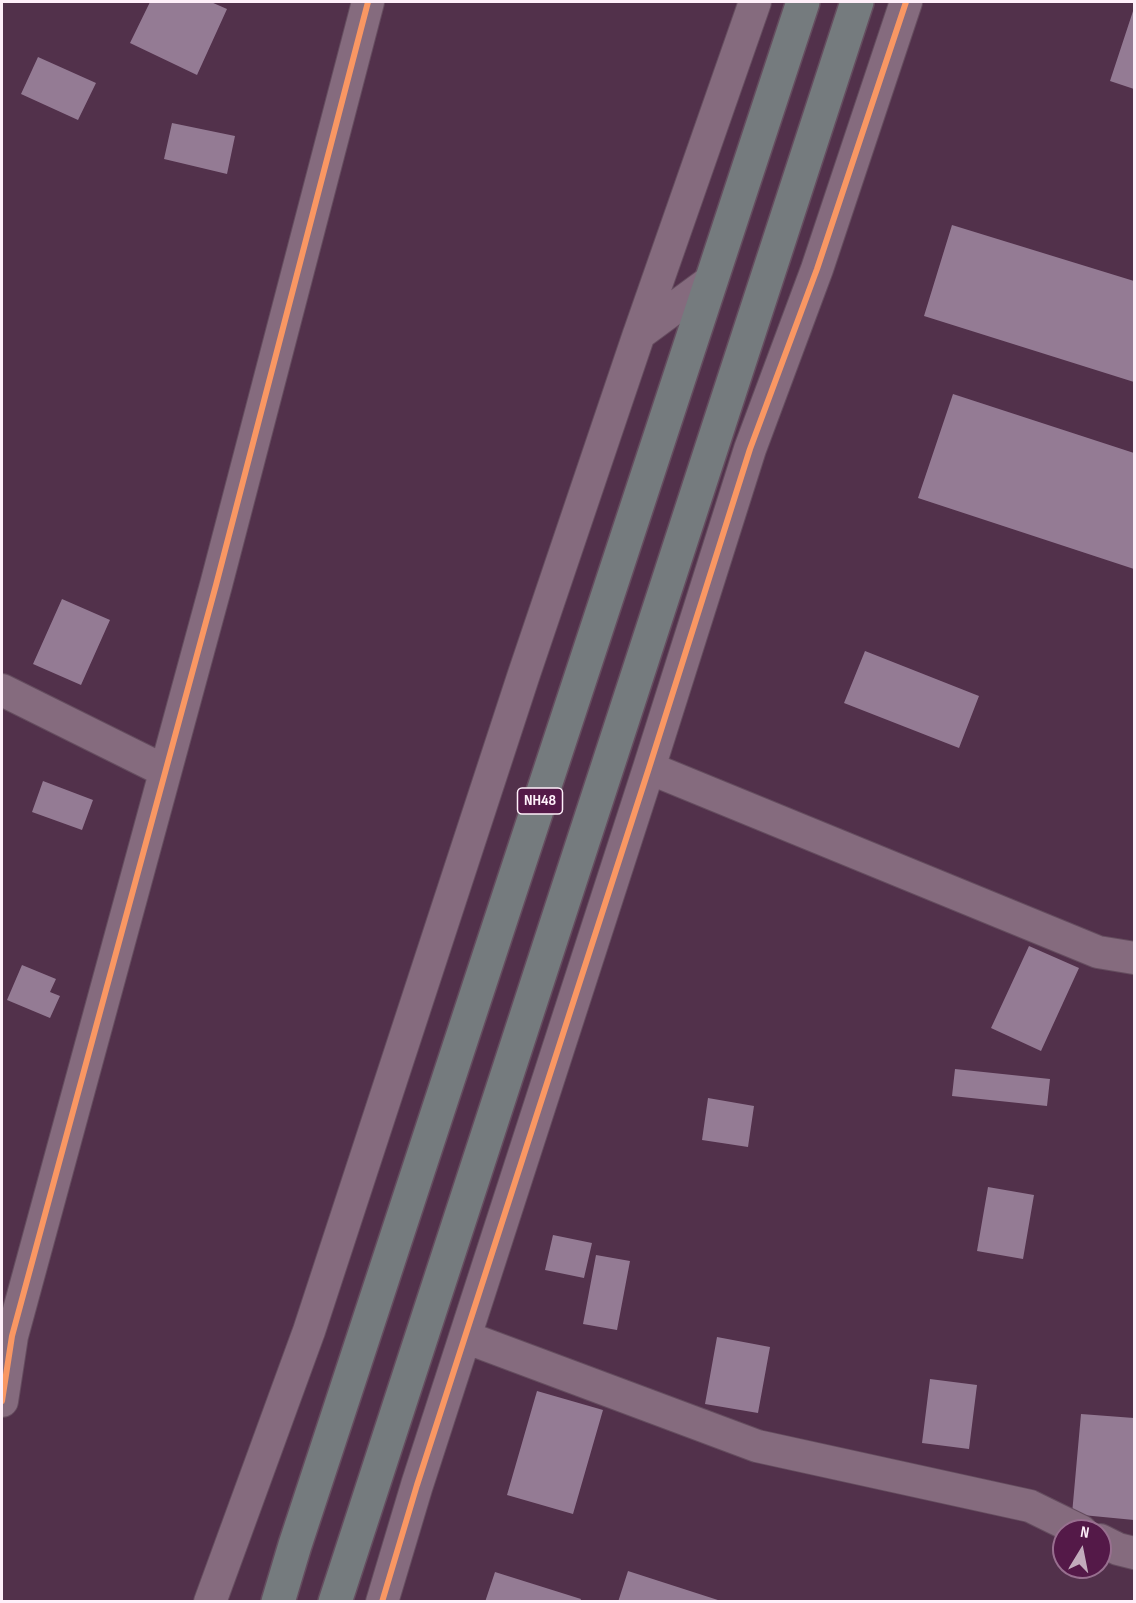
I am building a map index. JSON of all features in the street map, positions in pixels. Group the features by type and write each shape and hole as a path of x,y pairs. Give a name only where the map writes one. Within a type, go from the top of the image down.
{"highway":[{"name":"NH48","path":"278,1602 803,2"},
{"path":"335,1602 857,2"}],"street":[{"path":"2,1401 12,1336 219,573 368,2"},
{"path":"210,1602 309,1331 512,708 755,2"},
{"path":"382,1602 750,449 817,269 906,2"},
{"path":"639,334 711,281"},
{"path":"2,690 165,771"},
{"path":"649,768 1098,952 1134,958"},
{"path":"465,1337 757,1446 1030,1506 1057,1519"},
{"path":"1112,1546 1134,1552"}],"building":[{"path":"150,2 211,2 227,9 197,75 130,43"},
{"path":"1134,8 1134,89 1110,81"},
{"path":"38,57 96,83 78,120 21,94"},
{"path":"172,123 235,136 227,174 164,159"},
{"path":"952,225 1134,281 1134,382 924,316"},
{"path":"953,394 1134,453 1134,569 918,498"},
{"path":"62,599 110,620 81,685 33,664"},
{"path":"865,651 979,696 959,748 844,703"},
{"path":"43,781 93,800 82,830 32,812"},
{"path":"1029,946 1079,968 1041,1051 991,1028"},
{"path":"22,965 56,979 50,992 60,996 50,1018 7,1000"},
{"path":"955,1069 1050,1079 1047,1106 952,1096"},
{"path":"708,1098 754,1106 748,1147 702,1140"},
{"path":"988,1187 1034,1195 1023,1259 977,1251"},
{"path":"553,1235 592,1243 584,1278 545,1270"},
{"path":"596,1255 630,1261 617,1330 583,1324"},
{"path":"717,1337 770,1347 758,1413 705,1404"},
{"path":"930,1379 977,1385 969,1449 922,1443"},
{"path":"537,1391 603,1410 573,1514 507,1495"},
{"path":"1081,1414 1134,1418 1134,1520 1072,1514"},
{"path":"628,1571 721,1601 721,1602 618,1602"},
{"path":"495,1572 581,1599 580,1602 485,1602"}],"cycle path":[{"path":"2,1401 12,1336 216,585 368,2"},
{"path":"382,1602 417,1485 750,449 817,269 906,2"}]}
